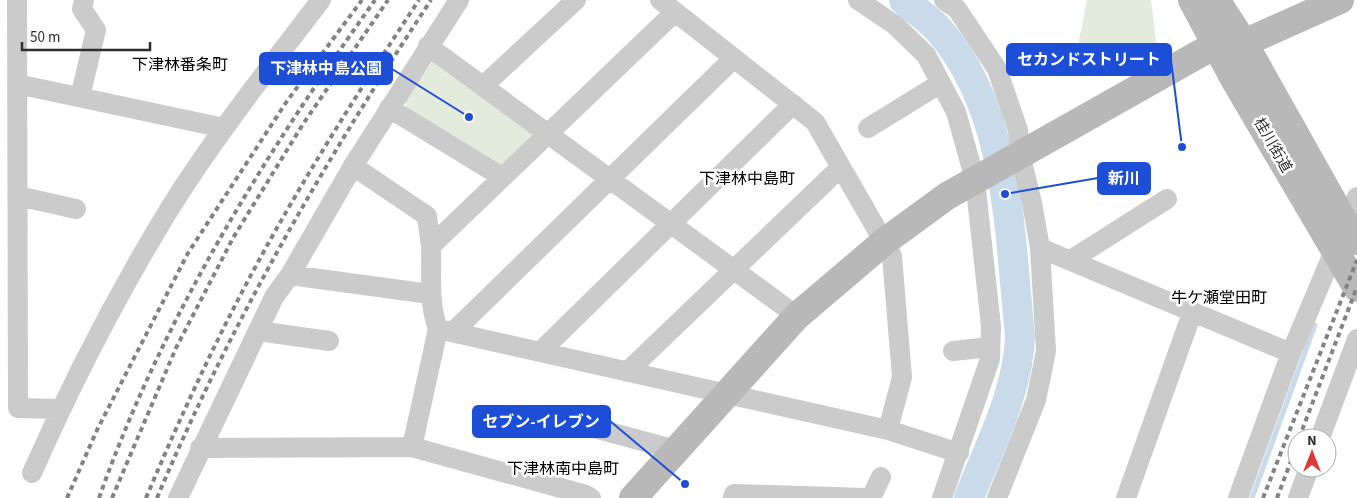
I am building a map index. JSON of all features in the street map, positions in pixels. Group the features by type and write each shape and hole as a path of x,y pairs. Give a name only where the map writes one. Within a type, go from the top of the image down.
{"street":[{"path":"80,97 96,30 82,9 84,0"},
{"path":"32,473 60,409 132,272 171,207 224,128 320,0"},
{"path":"178,498 200,448 274,297 290,275 389,108 459,0"},
{"path":"484,86 576,0"},
{"path":"858,0 895,25 926,55 956,112 981,177 991,326 990,359 942,498"},
{"path":"944,0 957,9 997,70 1018,130 1016,157 1032,203 1040,248 1046,351 1036,400 997,498"},
{"name":"桂川街道","path":"1192,0 1215,45 1345,239"},
{"name":"桂川街道","path":"1216,0 1244,43 1345,239 1357,288"},
{"path":"633,498 797,316 884,242 947,196 1215,45 1244,43 1340,0"},
{"path":"430,246 548,134 668,6 814,122 892,256 902,378 888,430"},
{"path":"12,12 17,84 18,408 60,409"},
{"path":"428,46 797,316"},
{"path":"412,447 445,330 610,179 734,58"},
{"path":"868,128 941,83"},
{"path":"17,84 224,128"},
{"path":"540,352 793,104"},
{"path":"389,108 502,178"},
{"path":"353,166 427,216 432,314 445,330 888,430 959,453"},
{"path":"627,372 841,167"},
{"path":"18,196 76,209"},
{"path":"1238,498 1291,354 1345,239 1357,197"},
{"path":"1071,260 1167,200"},
{"path":"1040,248 1291,354"},
{"path":"290,275 430,294"},
{"path":"1126,498 1192,313"},
{"path":"258,331 329,341"},
{"path":"1324,428 1357,338"},
{"path":"953,351 990,347"},
{"path":"568,421 676,450"},
{"path":"200,448 412,447 586,495 591,498"},
{"path":"871,498 881,477"},
{"path":"1298,498 1305,478"},
{"path":"733,498 734,494 866,498"}],"green space":[{"path":"1087,0 1151,0 1157,48 1142,46 1129,51 1125,45 1091,60 1075,60"},
{"path":"433,61 531,128 532,135 503,164 493,165 406,107 406,99"}],"waterway":[{"path":"904,0 939,30 962,62 980,98 993,135 1008,215 1020,335 1018,356 1009,397 1002,418 969,498"},
{"path":"1252,498 1315,325"}],"railway":[{"path":"67,498 97,430 188,253 287,101 362,0"},
{"path":"99,498 125,431 154,366 185,302 219,240 294,118 375,0"},
{"path":"112,498 176,348 233,238 303,124 388,0"},
{"path":"146,498 206,365 255,267 290,205 362,87 419,0"},
{"path":"157,498 216,368 282,243 354,120 431,0"},
{"path":"1263,498 1357,260"},
{"path":"1303,428 1357,287"},
{"path":"1277,498 1287,472"}],"place":[{"name":"下津林中島公園","path":"469,117"},
{"name":"セカンドストリート","path":"1182,147"},
{"name":"新川","path":"1005,194"},
{"name":"セブン-イレブン","path":"685,484"}],"district":[{"name":"下津林番条町","path":"180,64"},
{"name":"下津林中島町","path":"747,178"},
{"name":"牛ケ瀬堂田町","path":"1219,297"},
{"name":"下津林南中島町","path":"563,468"}]}
